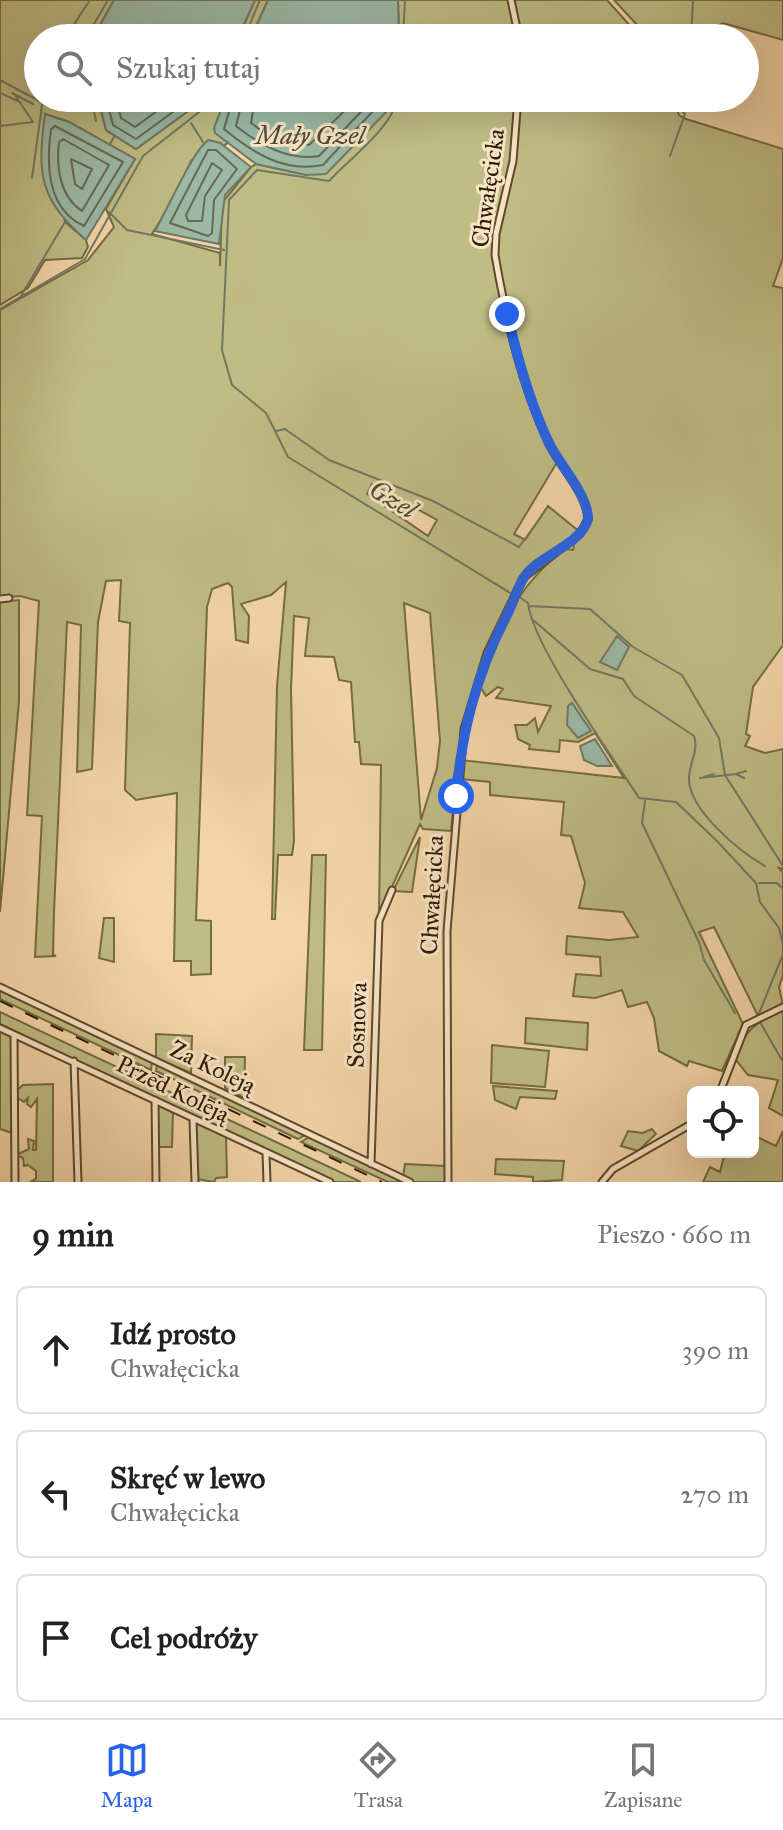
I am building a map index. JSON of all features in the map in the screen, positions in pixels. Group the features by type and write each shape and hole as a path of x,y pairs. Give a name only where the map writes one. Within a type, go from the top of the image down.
{"street":[{"path":"511,0 516,24"},
{"name":"Chwałęcicka","path":"448,1182 447,941 459,763 479,675 516,594 529,571 581,533 588,516 550,444 524,382 495,255 497,224 512,170 517,112"},
{"path":"0,599 9,598"},
{"name":"Sosnowa","path":"371,1164 379,921 392,890"},
{"name":"Za Koleją","path":"0,987 410,1182"},
{"path":"722,1086 746,1025 783,1007"},
{"name":"Przed Koleją","path":"0,1028 330,1182"},
{"path":"14,1034 15,1182"},
{"path":"74,1061 78,1182"},
{"path":"155,1100 156,1182"},
{"path":"193,1119 195,1182"},
{"path":"602,1182 613,1169 687,1126"},
{"path":"266,1153 267,1182"}],"shaded area":[{"path":"0,0 114,0 101,24 24,24 24,112 102,112 106,130 136,149 187,112 220,112 214,128 228,142 224,146 220,143 191,161 176,196 152,234 220,253 220,266 222,203 251,167 256,164 306,175 385,112 678,112 686,119 783,149 783,258 773,286 783,288 783,645 753,687 746,734 750,736 745,746 765,753 783,749 783,869 779,868 783,873 783,975 779,987 783,1005 758,1016 714,927 699,932 743,1024 722,1071 689,1061 687,1066 659,1051 654,1018 647,1002 628,1007 622,990 595,998 573,996 576,974 601,976 600,957 566,954 567,936 609,940 638,937 623,912 579,908 585,883 571,836 561,835 564,802 490,795 490,782 461,779 461,760 624,778 595,733 578,742 560,740 559,752 529,749 530,745 518,739 515,725 527,725 535,718 538,732 551,706 496,698 503,689 498,687 486,696 480,686 501,628 523,592 550,562 566,549 573,550 575,541 587,527 588,509 559,459 514,534 525,540 548,506 581,533 540,558 524,575 487,647 461,732 451,831 423,829 420,824 379,916 381,765 361,764 359,742 355,742 351,682 339,680 334,657 305,656 309,618 294,616 291,689 294,841 292,855 278,855 275,919 272,919 277,686 286,582 271,595 241,604 249,616 248,643 236,640 232,587 228,583 212,589 207,607 196,920 211,921 211,974 191,975 191,961 174,961 177,793 136,800 125,790 130,623 119,621 121,580 106,581 98,622 92,769 77,772 81,625 67,622 54,912 53,955 56,956 35,957 42,816 27,815 39,601 20,596 0,598 0,310 88,260 114,227 106,209 135,159 69,122 45,114 65,222 86,240 88,247 82,258 45,260 28,288 0,305","holes":["372,484 437,520 428,536 367,494","404,603 430,613 440,741 437,768 421,820"]},
{"path":"255,0 268,0 257,24 244,24"},
{"path":"398,0 607,0 628,24 399,24"},
{"path":"614,0 783,0 783,40 759,33 759,24 636,24"},
{"path":"19,600 19,701 0,912 0,602"},
{"path":"420,837 412,892 393,891"},
{"path":"312,855 326,855 322,1050 304,1050"},
{"path":"104,918 114,918 114,962 99,958"},
{"path":"0,989 152,1061 151,1070 0,999"},
{"path":"783,1010 783,1116 769,1108 778,1080 748,1075 736,1060 746,1034 766,1018"},
{"path":"0,1012 361,1182 331,1182 0,1024"},
{"path":"526,1018 588,1023 587,1050 525,1043"},
{"path":"0,1030 11,1035 12,1133 0,1129"},
{"path":"156,1034 192,1036 191,1073 156,1058"},
{"path":"492,1045 549,1051 545,1087 491,1083"},
{"path":"225,1057 245,1057 244,1098 225,1088"},
{"path":"157,1065 305,1135 298,1139 156,1071"},
{"path":"53,1084 53,1182 30,1182 36,1179 36,1171 28,1165 24,1166 23,1158 16,1155 29,1149 28,1139 34,1141 33,1150 36,1150 37,1099 31,1107 27,1104 28,1098 24,1102 16,1097 16,1091 23,1085"},
{"path":"493,1086 557,1091 555,1099 520,1097 516,1109 495,1100"},
{"path":"158,1105 173,1111 172,1147 156,1147"},
{"path":"194,1122 226,1136 227,1177 216,1178 214,1182 197,1179"},
{"path":"652,1129 656,1134 638,1151 621,1146 628,1131 643,1133"},
{"path":"783,1131 783,1182 703,1182 710,1167 720,1172 724,1158 759,1158 759,1138 776,1146"},
{"path":"311,1136 404,1182 388,1182 301,1142"},
{"path":"496,1159 564,1161 562,1180 533,1182 533,1177 495,1174"},
{"path":"405,1164 445,1166 445,1182 414,1182 403,1177"}],"water":[{"path":"114,0 255,0 244,24 101,24"},
{"path":"268,0 398,0 399,24 257,24"},
{"path":"102,112 187,112 136,149 106,130"},
{"name":"Mały Gzel","path":"220,112 386,112 326,174 306,175 256,164 215,133"},
{"path":"45,114 69,122 135,159 86,240 59,211 45,184 41,153"},
{"name":"Mały Gzel","path":"209,140 220,143 251,167 225,195 219,244 155,231 196,154"},
{"path":"617,636 629,647 617,670 600,662"},
{"path":"572,703 591,731 578,738 567,725 568,706"},
{"path":"595,739 612,766 597,766 584,760 580,746"}],"waterway":[{"path":"74,24 90,0"},
{"path":"94,24 108,0"},
{"path":"250,24 260,0"},
{"name":"Gzel","path":"404,24 405,0"},
{"path":"692,24 693,0"},
{"path":"0,80 24,93"},
{"path":"0,93 20,102"},
{"path":"12,93 24,99"},
{"path":"15,95 24,108"},
{"path":"0,126 33,122 26,112"},
{"path":"32,178 41,112"},
{"path":"94,112 96,121"},
{"path":"0,309 85,259 143,156 199,112"},
{"name":"Gzel","path":"393,112 379,132 329,181 257,170 229,200 222,350 232,385 266,413 288,457 512,594"},
{"path":"670,156 685,114 683,112"},
{"path":"191,123 203,142"},
{"path":"110,144 115,135"},
{"path":"224,146 228,142"},
{"path":"109,212 127,230 224,250"},
{"path":"21,296 65,222"},
{"path":"276,431 285,429 329,460 433,501 519,547 541,517"},
{"name":"Gzel","path":"518,596 528,603 533,622 558,672 639,798 676,802 716,840 756,883 760,902 779,928 783,945"},
{"path":"529,606 590,609 633,647 682,675 719,738 725,775 783,866"},
{"path":"532,619 590,669 623,679 634,696 694,736 689,779 697,804 730,840 765,866"},
{"path":"736,774 746,771"},
{"path":"704,777 714,774"},
{"path":"700,778 736,774 744,778"},
{"path":"645,801 642,823 699,942 704,960 735,1013"},
{"path":"759,883 777,883 783,889"},
{"name":"Gzel","path":"758,1016 783,954"},
{"name":"Gzel","path":"760,1022 783,1062"}],"railway":[{"path":"0,1001 382,1182"}],"route":[{"path":"456,796 468,713 487,653 523,578 580,534 588,519 585,506 550,444 524,382 507,314"}]}
